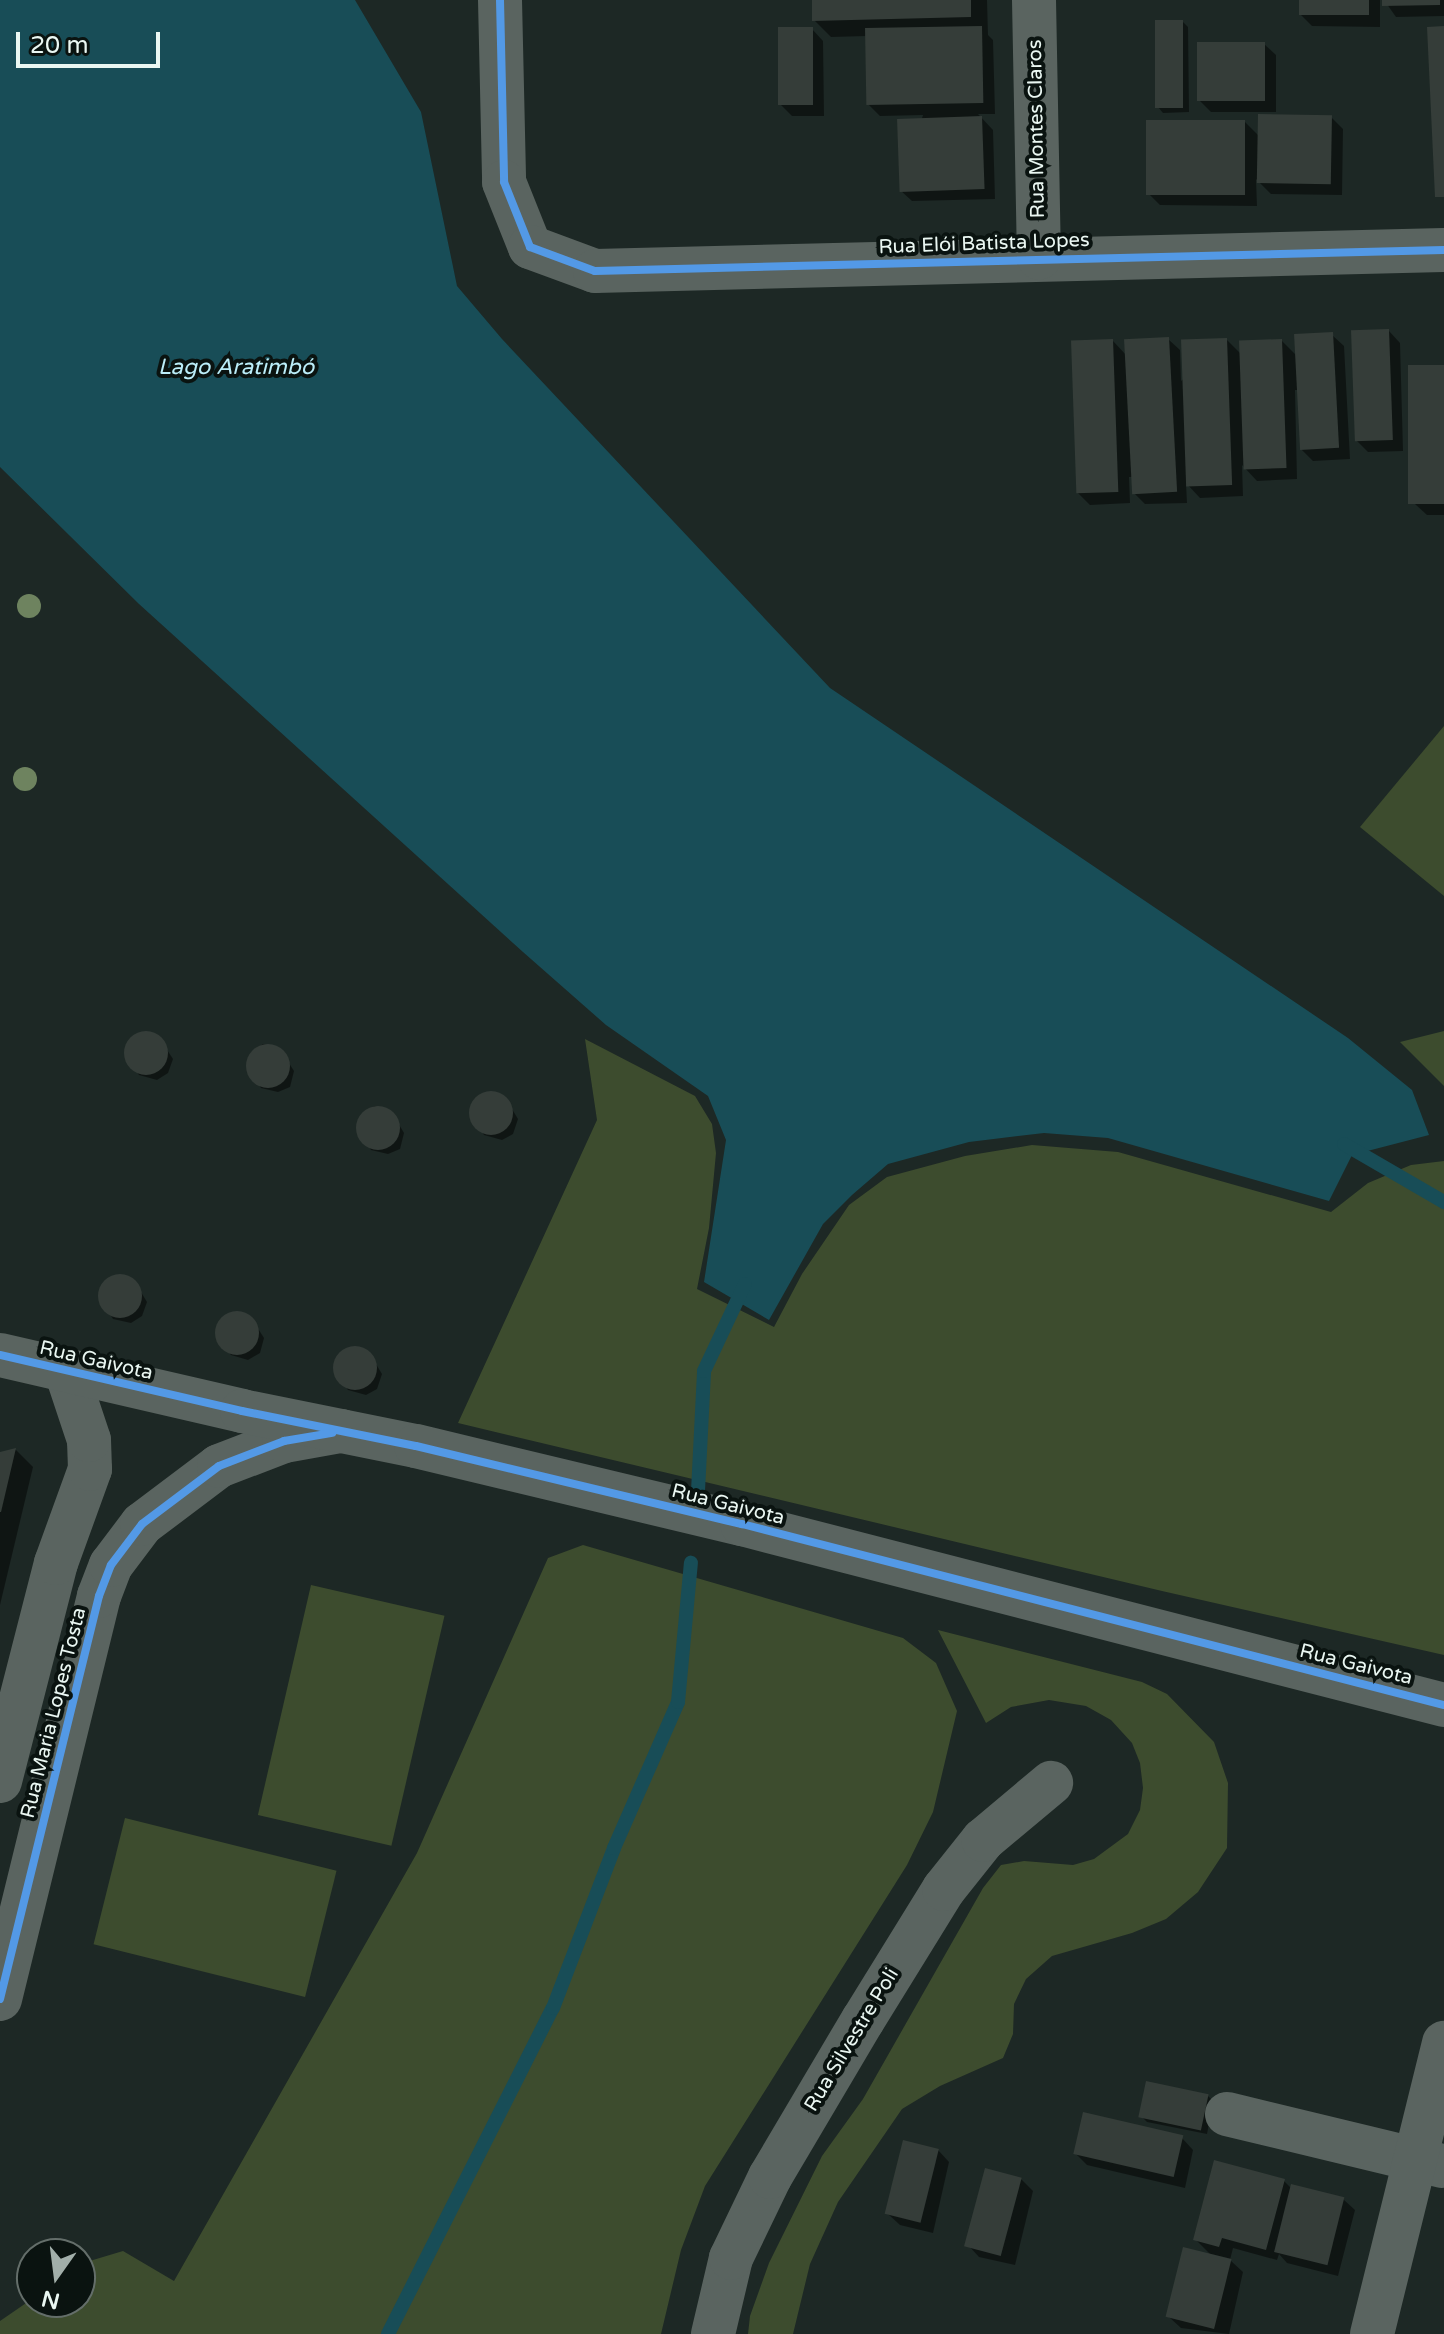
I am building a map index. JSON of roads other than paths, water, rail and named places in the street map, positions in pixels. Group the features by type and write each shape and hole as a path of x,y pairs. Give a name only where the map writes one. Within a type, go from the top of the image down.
{"street":[{"name":"Rua Elói Batista Lopes","path":"500,0 504,182 530,247 595,271 1444,250"},
{"name":"Rua Montes Claros","path":"1034,0 1039,258"},
{"name":"Rua Gaivota","path":"0,1355 742,1524 1444,1705"},
{"name":"Rua Maria Lopes Tosta","path":"0,1781 56,1563 90,1469 89,1440 66,1371"},
{"name":"Rua Maria Lopes Tosta","path":"0,1999 99,1596 111,1565 142,1524 219,1466 284,1441 344,1431"},
{"path":"80,1500 127,1542"},
{"path":"11,1739 62,1754"},
{"name":"Rua Silvestre Poli","path":"713,2334 731,2258 770,2177 863,2020 944,1889 983,1840 1051,1783"},
{"path":"1372,2334 1429,2164 1444,2043"},
{"path":"1227,2114 1429,2164"}],"water":[{"name":"Lago Aratimbó","path":"0,0 355,0 421,112 457,286 502,339 830,688 1348,1038 1412,1090 1429,1135 1352,1155 1329,1201 1108,1138 1044,1133 969,1142 888,1164 852,1195 823,1224 769,1320 704,1282 726,1140 708,1096 606,1025 523,952 139,604 0,467"}],"waterway":[{"path":"1344,1144 1444,1202"},
{"path":"698,1491 704,1371 745,1284"},
{"path":"388,2334 553,2008 614,1848 678,1702 691,1563"}]}
